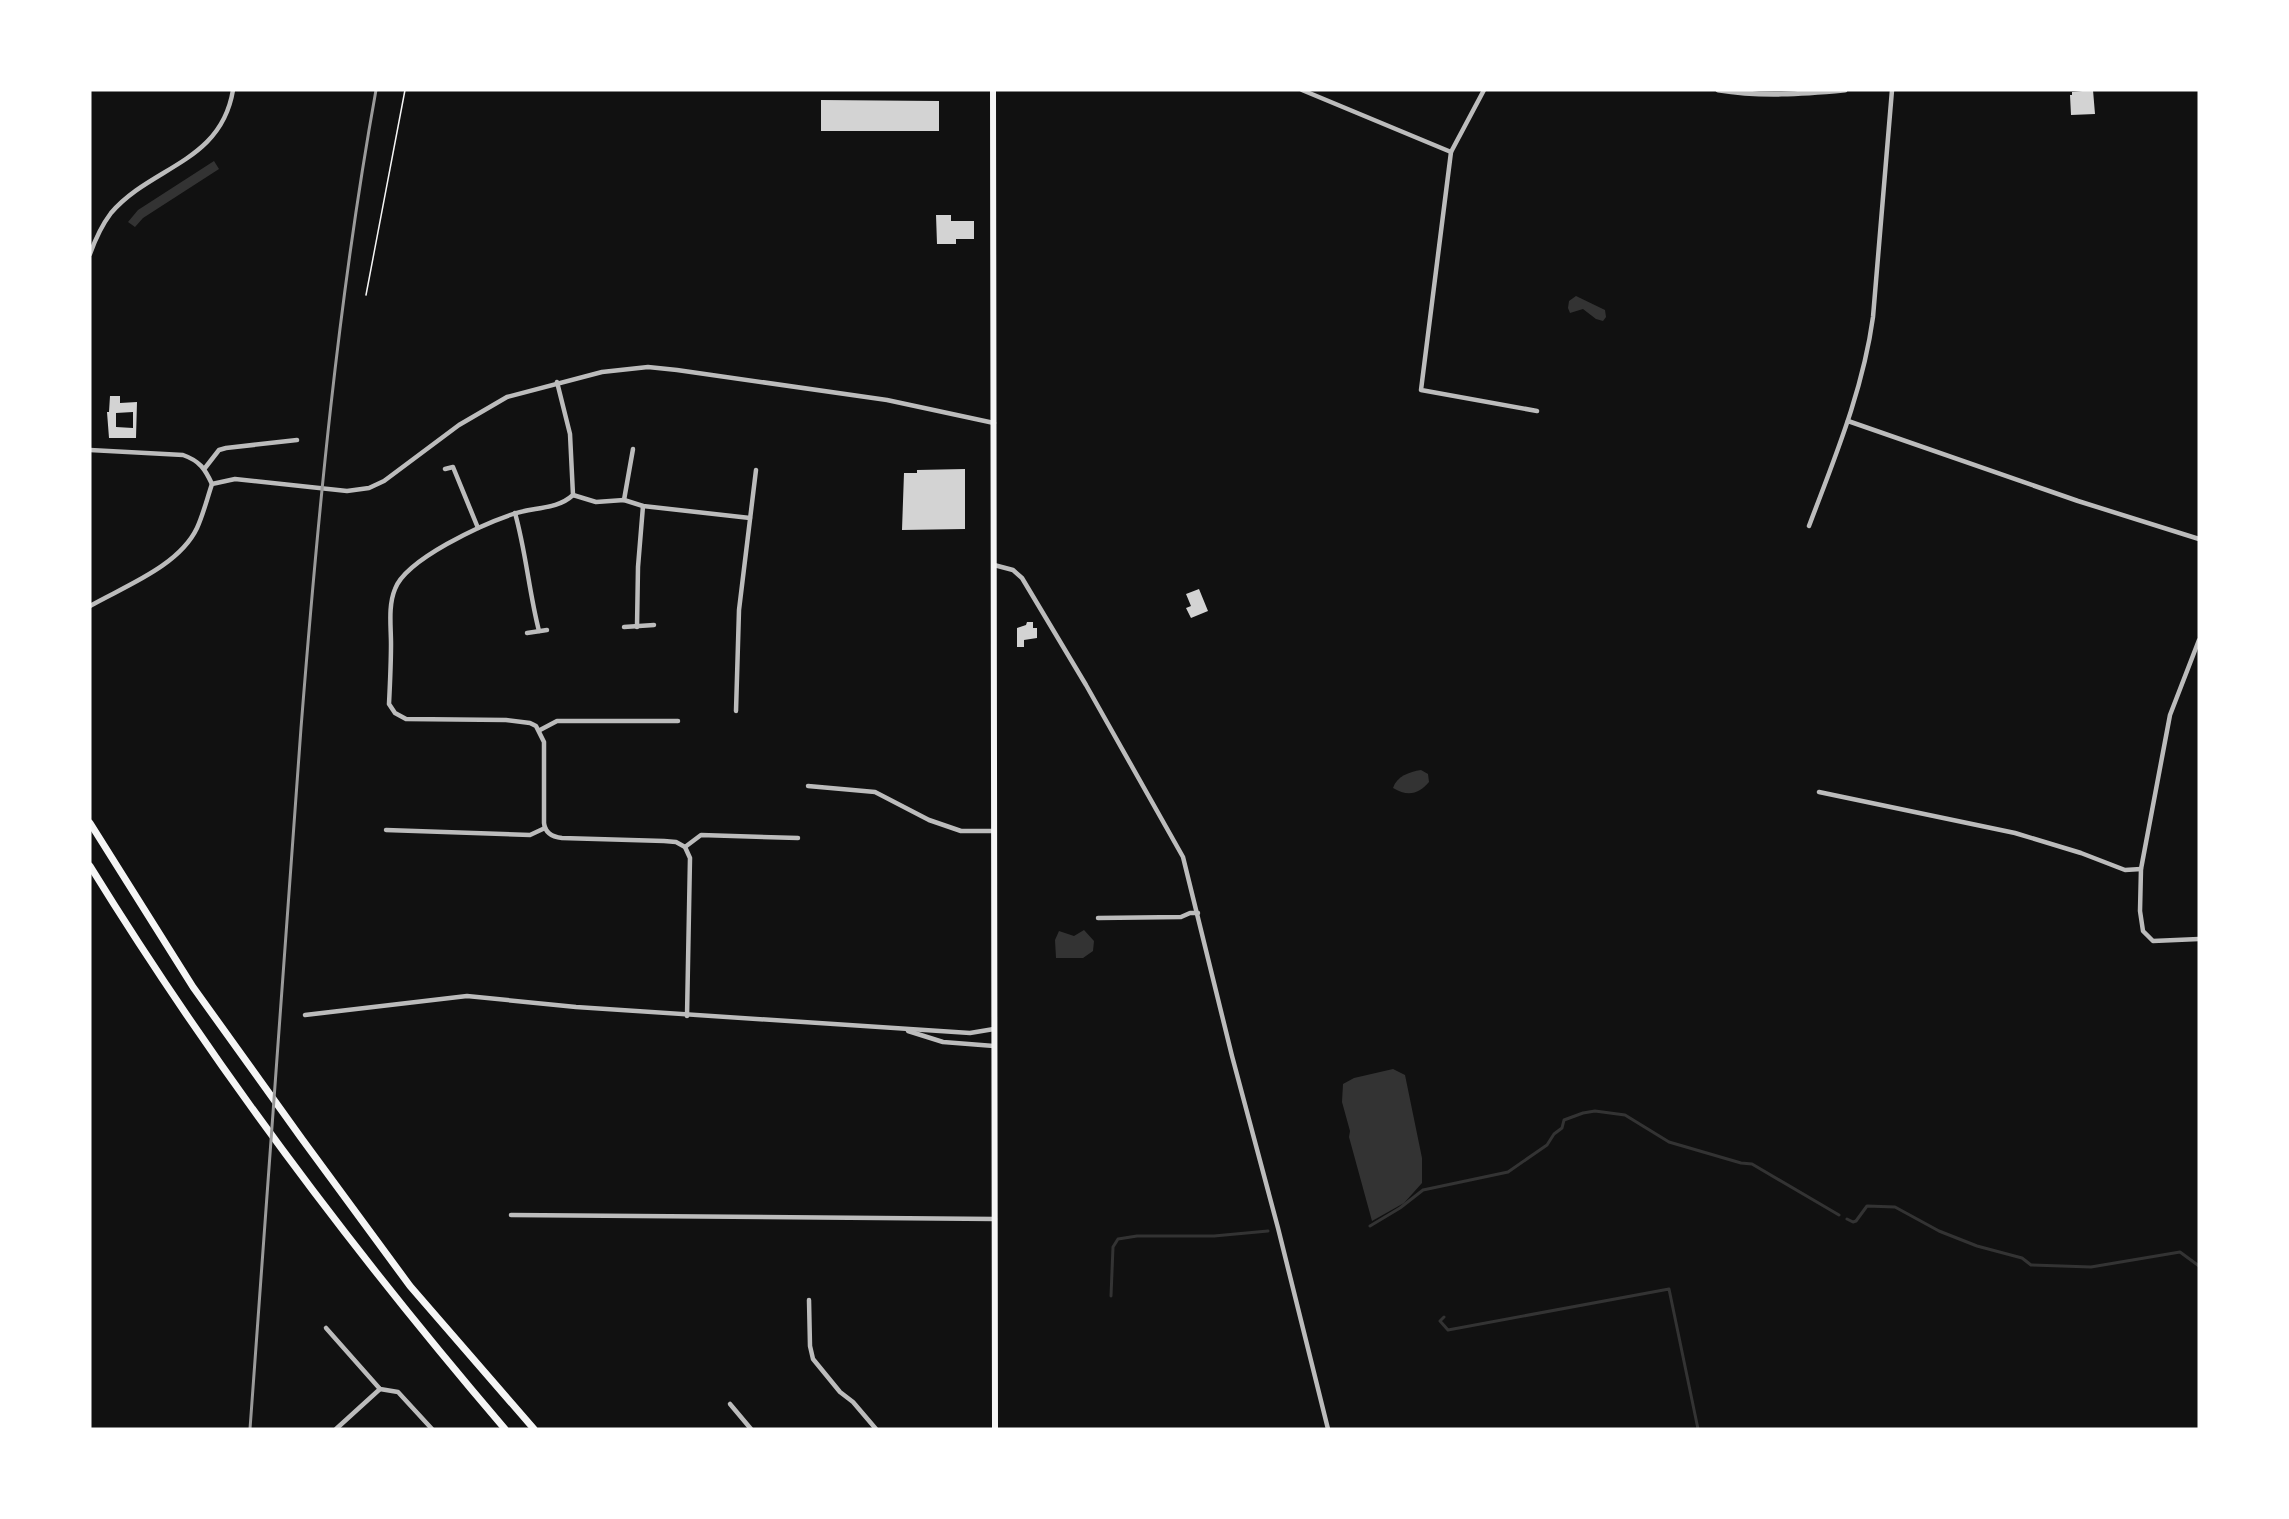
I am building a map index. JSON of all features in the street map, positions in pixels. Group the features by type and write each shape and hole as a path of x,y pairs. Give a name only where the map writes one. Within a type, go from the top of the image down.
{"highway":[{"path":"90,823 193,987 302,1139 410,1286 534,1429"},
{"path":"90,866 174,997 248,1106 404,1309 505,1429"}],"main road":[{"path":"993,90 994,1429"}],"street":[{"path":"90,254 96,238 112,213 131,196 210,141 224,118 233,90"},
{"path":"1302,90 1451,152"},
{"path":"1484,90 1451,152 1421,390 1537,411"},
{"path":"1718,90 1749,95 1791,95 1845,90"},
{"path":"1809,526 1848,420 1869,350 1892,90"},
{"path":"212,484 235,479 347,491 369,489 384,481 459,425 507,397 602,372 648,367 886,400 994,423"},
{"path":"557,382 570,434 573,495"},
{"path":"1848,420 2078,501 2199,539"},
{"path":"205,468 219,450 297,440"},
{"path":"624,500 633,449"},
{"path":"90,450 193,458 205,468 212,484 196,529 182,550 165,564 90,606"},
{"path":"445,469 453,467 478,528"},
{"path":"736,711 739,610 756,470"},
{"path":"573,495 596,502 624,500 643,506 750,518"},
{"path":"573,495 564,503 515,513 478,528 412,566 400,578 394,589 391,608 389,704 395,713 406,719 506,720 530,723 540,730 544,742 545,828 556,838 664,841 676,842 686,847 690,858 687,1016"},
{"path":"637,627 638,567 643,506"},
{"path":"515,513 524,544 539,631"},
{"path":"994,565 1013,570 1022,578 1080,674 1181,852 1190,879 1232,1056 1281,1238 1328,1429"},
{"path":"624,627 654,625"},
{"path":"527,633 547,630"},
{"path":"2199,640 2170,716 2141,869 2140,910 2143,931 2153,941 2199,939"},
{"path":"540,730 557,721 678,721"},
{"path":"808,786 875,792 929,820 961,831 994,831"},
{"path":"1819,792 2015,833 2081,853 2125,870 2141,869"},
{"path":"386,830 530,835 545,828"},
{"path":"686,847 701,835 798,838"},
{"path":"1098,918 1181,917 1190,913 1198,913"},
{"path":"305,1015 467,996 687,1016 740,1017 970,1033 994,1029"},
{"path":"902,1029 943,1042 994,1046"},
{"path":"511,1215 995,1219"},
{"path":"809,1300 810,1346 813,1359 840,1392 853,1402 876,1429"},
{"path":"326,1328 380,1389 398,1392 432,1429"},
{"path":"336,1429 380,1389"},
{"path":"730,1404 750,1429"}],"path":[{"path":"366,295 405,90"}],"shaded area":[{"path":"214,161 219,169 143,218 135,227 128,222 138,210"},
{"path":"1576,296 1605,310 1606,317 1603,321 1596,319 1583,309 1570,313 1569,301"},
{"path":"1421,770 1428,774 1429,782 1417,792 1404,793 1393,788 1397,780 1404,775"},
{"path":"1084,930 1094,941 1093,951 1083,958 1056,958 1055,940 1059,931 1074,936"},
{"path":"1393,1069 1405,1075 1422,1158 1422,1183 1404,1203 1372,1221 1349,1137 1350,1131 1342,1102 1343,1084 1354,1078"}],"building":[{"path":"2093,90 2095,114 2071,115 2070,95 2072,92"},
{"path":"821,100 939,101 939,131 821,131"},
{"path":"936,215 951,215 951,221 974,221 974,239 956,239 956,244 937,244"},
{"path":"110,396 120,396 120,403 137,402 136,438 109,438 107,412 109,412","holes":["133,412 133,428 116,427 116,413"]},
{"path":"965,469 965,529 902,530 904,473 917,473 917,470"},
{"path":"1199,589 1208,611 1191,618 1186,608 1191,606 1186,594"},
{"path":"1027,622 1033,622 1033,628 1037,628 1037,638 1024,640 1024,647 1017,647 1017,628 1026,625"}],"waterway":[{"path":"1370,1226 1400,1208 1423,1190 1508,1172 1547,1145 1554,1134 1562,1128 1564,1120 1595,1111 1625,1115 1669,1142 1741,1163 1752,1164 1839,1215"},
{"path":"1847,1219 1856,1221 1867,1206 1895,1207 1939,1231 1977,1246 2022,1258 2031,1265 2091,1267 2180,1252 2199,1266"},
{"path":"1111,1296 1113,1247 1118,1239 1137,1236 1214,1236 1268,1231"},
{"path":"1444,1317 1440,1321 1448,1330 1669,1289 1698,1429"}],"railway":[{"path":"250,1429 287,903 315,568 340,328 376,90"}]}
